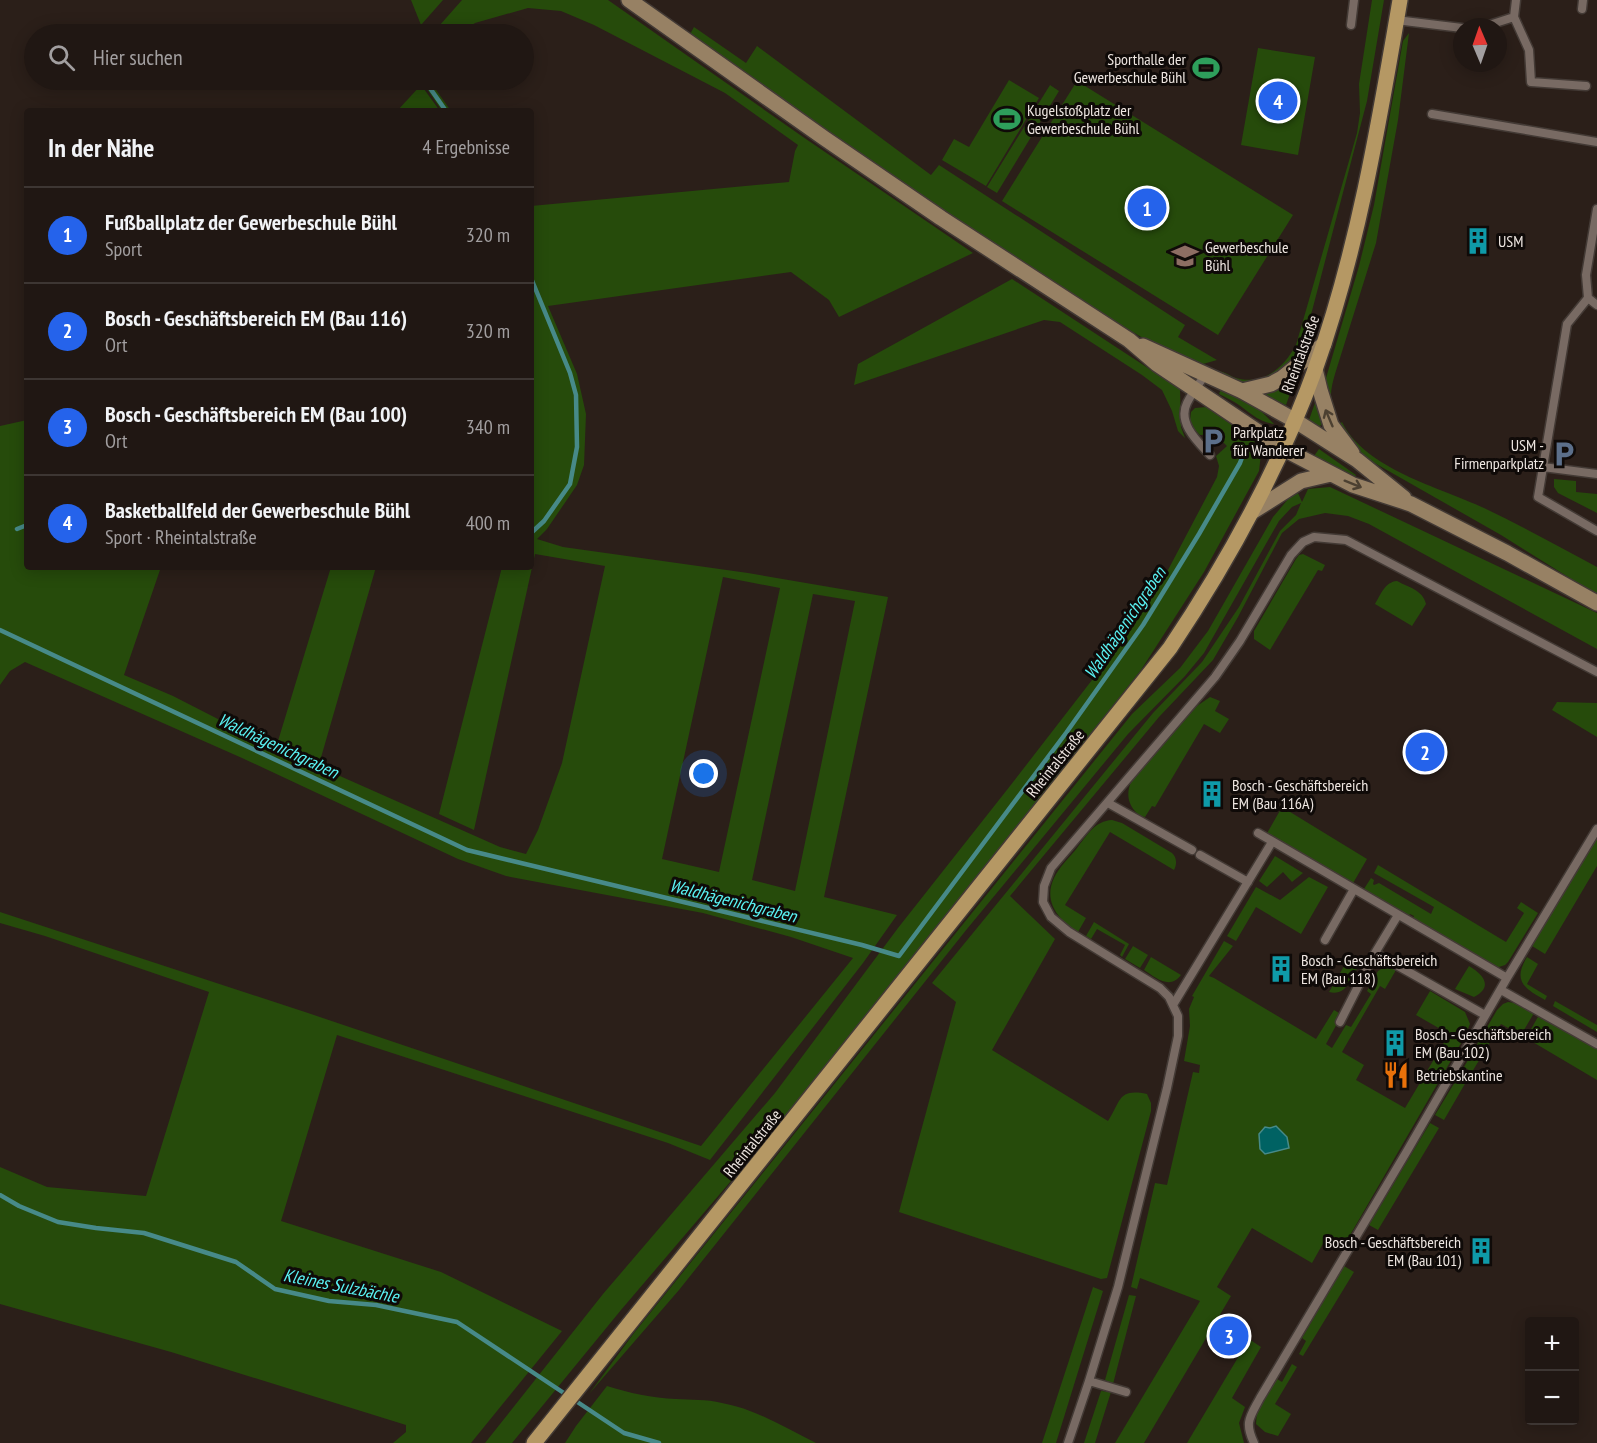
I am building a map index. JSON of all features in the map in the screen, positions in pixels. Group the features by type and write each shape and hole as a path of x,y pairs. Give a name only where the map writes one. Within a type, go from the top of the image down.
{"main road":[{"name":"Rheintalstraße","path":"534,1443 1170,648 1214,580 1252,512 1316,369 1344,279 1361,207 1400,0"}],"street":[{"path":"629,0 824,138 1129,340 1157,364 1282,448 1353,484 1411,504 1507,553 1597,603"},
{"path":"1129,340 1242,391 1294,420 1357,460 1411,504"},
{"path":"1242,391 1271,384 1282,378 1324,344"},
{"path":"1316,369 1331,424 1357,460"},
{"path":"1252,512 1301,481 1331,474"}],"lane":[{"path":"1351,25 1354,0"},
{"path":"1516,0 1514,17 1529,50 1531,82 1586,86"},
{"path":"1507,19 1514,17"},
{"path":"1396,20 1453,27"},
{"path":"1432,114 1597,142"},
{"path":"1597,209 1587,275 1588,298 1567,324 1538,497 1597,531"},
{"path":"1588,298 1597,305"},
{"path":"1205,375 1186,405 1185,422 1192,435 1210,455"},
{"path":"1543,467 1597,474"},
{"path":"1068,1443 1120,1277 1167,1088 1178,1036 1178,1016 1169,997 1160,988 1069,932 1051,917 1042,902 1044,886 1052,868 1215,677 1291,555 1303,542 1314,537 1346,540 1597,672"},
{"path":"1108,803 1248,882"},
{"path":"1254,1443 1248,1429 1260,1398 1485,1015 1597,830"},
{"path":"1258,834 1507,978"},
{"path":"1173,1005 1272,842"},
{"path":"1325,940 1354,889"},
{"path":"1340,1022 1398,915"},
{"path":"1375,954 1485,1015"},
{"path":"1501,990 1597,1044"},
{"path":"1089,1381 1126,1392"}],"green space":[{"path":"411,0 443,0 422,24"},
{"path":"462,0 608,0 973,253 839,317 829,300 791,272 548,306 577,374 586,414 584,465 577,485 547,529 537,539 563,547 748,573 888,597 824,897 897,915 863,963 710,1160 668,1143 337,1035 281,1221 441,1272 562,1331 471,1443 393,1443 406,1432 406,1425 171,1352 0,1304 0,1167 47,1187 146,1196 209,992 0,923 0,912 701,1146 853,958 791,937 703,913 506,876 458,859 242,758 25,662 10,671 0,685 0,426 24,421 24,570 160,570 124,675 173,696 261,741 500,847 526,854 538,830 562,763 605,566 535,554 534,559 534,206 789,182 798,145 725,93 594,25 561,11 528,8 475,23 441,24","holes":["723,577 780,588 719,872 662,859","813,594 855,601 795,891 752,880"]},
{"path":"1372,0 1384,0 1367,101 1312,311 1291,364 1268,381 1241,385 1211,373 1220,371 1233,377 1253,380 1262,378 1285,362 1296,345 1357,133 1360,113 1359,84"},
{"path":"694,27 746,63 757,46 931,175 939,165 1185,325 1178,337 1217,360 1203,364 1191,363 1170,354 1077,299 967,229 689,36"},
{"path":"1409,33 1398,120 1376,243 1332,387 1331,395 1335,414 1326,397 1326,378 1359,266 1374,205 1403,41"},
{"path":"1258,48 1315,57 1298,155 1241,145"},
{"name":"Kugelstoßplatz der Gewerbeschule Bühl","path":"1009,80 1039,98 986,186 942,160 954,139 969,147"},
{"path":"1077,81 1293,215 1218,335 1002,201"},
{"path":"1050,85 1059,91 997,193 987,187"},
{"path":"416,90 425,90 438,108 400,108"},
{"path":"428,90 436,90 449,108 440,108"},
{"path":"1012,279 1180,389 1181,427 1185,438 1178,431 1162,390 1060,322 1044,320 854,385 858,364"},
{"path":"1297,374 1286,405 1263,395 1281,386"},
{"path":"1221,389 1261,411 1274,424 1258,418 1219,394"},
{"path":"1316,400 1324,422 1319,427 1309,420"},
{"path":"1207,407 1255,442 1261,454 1259,471 1204,572 1141,670 777,1127 621,1310 512,1443 485,1443 603,1294 775,1093 898,928 1116,649 1168,570 1217,477 1219,466 1216,456 1227,446 1215,434 1200,435 1190,420 1191,412 1195,408"},
{"path":"1342,422 1353,438 1385,464 1498,515 1597,567 1597,595 1501,535 1371,461 1354,448 1336,427"},
{"path":"1319,449 1356,475 1355,477 1314,456"},
{"path":"1554,479 1576,481 1576,492 1597,494 1597,513 1558,493 1554,487"},
{"path":"1330,487 1597,613 1597,649 1369,524 1348,516 1325,513 1299,519 1282,533 1213,660 1159,717 1010,896 1055,939 992,1050 1108,1121 1118,1102 1125,1095 1147,1094 1151,1103 1151,1111 1107,1278 1101,1279 899,1212 956,1002 932,983 1153,713 1202,662 1239,607 1280,531 1296,515 1301,503 1292,507 1279,521 1204,653 1185,676 1128,734 967,929 679,1290 589,1394 634,1333 1132,714 1180,668 1208,631 1273,517 1289,498 1298,493 1302,502 1308,489"},
{"path":"1303,554 1325,565 1322,571 1318,570 1270,650 1254,639 1254,631 1296,559"},
{"path":"330,570 375,570 320,761 278,741"},
{"path":"501,570 531,570 474,830 439,814"},
{"path":"1397,581 1422,595 1426,604 1412,626 1375,604 1386,586"},
{"path":"1210,697 1220,701 1215,711 1229,719 1220,733 1204,724 1155,807 1152,806 1145,817 1140,816 1129,800 1132,780 1197,706"},
{"path":"1557,702 1597,703 1597,737 1552,710"},
{"path":"1282,807 1367,859 1352,885 1266,835"},
{"path":"1112,820 1122,823 1172,853 1176,859 1176,866 1174,870 1110,832 1065,905 1086,918 1078,932 1064,922 1054,909 1051,902 1051,886 1059,870 1088,834 1101,823"},
{"path":"1597,838 1597,866 1545,954 1532,946"},
{"path":"1275,856 1303,873 1292,882 1283,872 1267,887 1259,881"},
{"path":"1378,865 1506,942 1524,913 1517,908 1521,902 1538,913 1508,962 1496,968 1411,922 1414,916 1410,914 1407,919 1362,892 1371,878 1374,880 1374,885 1379,883 1431,914 1434,907 1374,873"},
{"path":"1309,877 1328,887 1301,934 1256,907 1236,941 1227,936 1256,887 1280,900"},
{"path":"1094,922 1129,944 1122,957 1120,955 1125,945 1097,929 1091,939 1086,936"},
{"path":"1224,941 1233,946 1209,976 1316,1039 1334,1010 1339,1013 1339,1020 1326,1044 1332,1048 1346,1025 1351,1027 1371,994 1367,991 1378,971 1386,966 1396,970 1385,989 1380,986 1342,1052 1364,1065 1356,1080 1405,1108 1449,1034 1416,1015 1430,991 1465,1012 1470,1024 1342,1249 1325,1240 1312,1263 1252,1228 1217,1287 1231,1296 1144,1443 1115,1443 1200,1301 1140,1278 1137,1289 1131,1287 1155,1183 1167,1185 1193,1072 1199,1073 1200,1065 1184,1061 1190,1026 1189,1009 1194,997 1192,996"},
{"path":"1133,946 1148,955 1140,968 1125,959"},
{"path":"1151,957 1181,975 1172,982 1153,976 1144,970"},
{"path":"1527,957 1538,964 1527,984 1547,996 1545,1000 1523,983 1521,972"},
{"path":"1347,961 1358,967 1350,982 1340,992 1329,992"},
{"path":"1469,966 1482,977 1485,985 1484,989 1474,997 1455,989"},
{"path":"1555,1001 1597,1025 1597,1032 1553,1006"},
{"path":"1508,1002 1515,1003 1534,1013 1521,1035 1501,1024 1472,1072 1464,1067 1497,1010"},
{"path":"1539,1015 1597,1049 1597,1080 1526,1038"},
{"path":"1458,1077 1466,1082 1444,1120 1435,1115"},
{"path":"1430,1123 1439,1128 1378,1230 1369,1225"},
{"path":"1344,1266 1354,1272 1303,1356 1299,1354 1306,1341 1302,1338"},
{"path":"1093,1287 1103,1291 1056,1443 1042,1443"},
{"path":"1129,1295 1136,1296 1113,1384 1105,1380"},
{"path":"1249,1339 1261,1347 1232,1398 1245,1407 1239,1423 1244,1443 1187,1443"},
{"path":"1292,1364 1297,1367 1275,1404 1291,1414 1278,1436 1265,1432 1256,1424 1257,1410 1277,1379 1282,1382"},
{"path":"607,1386 649,1396 710,1401 735,1406 770,1420 816,1443 565,1443"},
{"path":"1101,1391 1111,1392 1095,1443 1084,1443"}],"water":[{"path":"1276,1126 1287,1137 1289,1148 1265,1154 1260,1149 1259,1134 1265,1127"}],"waterway":[{"path":"431,90 444,108"},
{"path":"534,285 570,373 576,395 577,447 570,484 544,521 534,530"},
{"name":"Waldhägenichgraben","path":"0,630 467,850 862,945 899,956 1066,733 1143,625 1199,534 1240,463 1245,449"},
{"path":"17,529 24,526"},
{"name":"Kleines Sulzbächle","path":"0,1195 19,1206 58,1222 144,1233 236,1262 275,1289 329,1301 376,1305 457,1322 624,1433 659,1443"}],"place":[{"name":"Sporthalle der Gewerbeschule Bühl","path":"1206,68"},
{"name":"Basketballfeld der Gewerbeschule Bühl","path":"1278,101"},
{"name":"Kugelstoßplatz der Gewerbeschule Bühl","path":"1007,119"},
{"name":"Fußballplatz der Gewerbeschule Bühl","path":"1147,208"},
{"name":"USM","path":"1478,241"},
{"name":"Gewerbeschule Bühl","path":"1185,256"},
{"name":"Parkplatz für Wanderer","path":"1213,441"},
{"name":"USM - Firmenparkplatz","path":"1564,454"},
{"name":"Bosch - Geschäftsbereich EM (Bau 116)","path":"1425,752"},
{"name":"Bosch - Geschäftsbereich EM (Bau 116A)","path":"1212,794"},
{"name":"Bosch - Geschäftsbereich EM (Bau 118)","path":"1281,969"},
{"name":"Bosch - Geschäftsbereich EM (Bau 102)","path":"1395,1043"},
{"name":"Betriebskantine","path":"1396,1075"},
{"name":"Bosch - Geschäftsbereich EM (Bau 101)","path":"1481,1251"},
{"name":"Bosch - Geschäftsbereich EM (Bau 100)","path":"1229,1336"}]}
